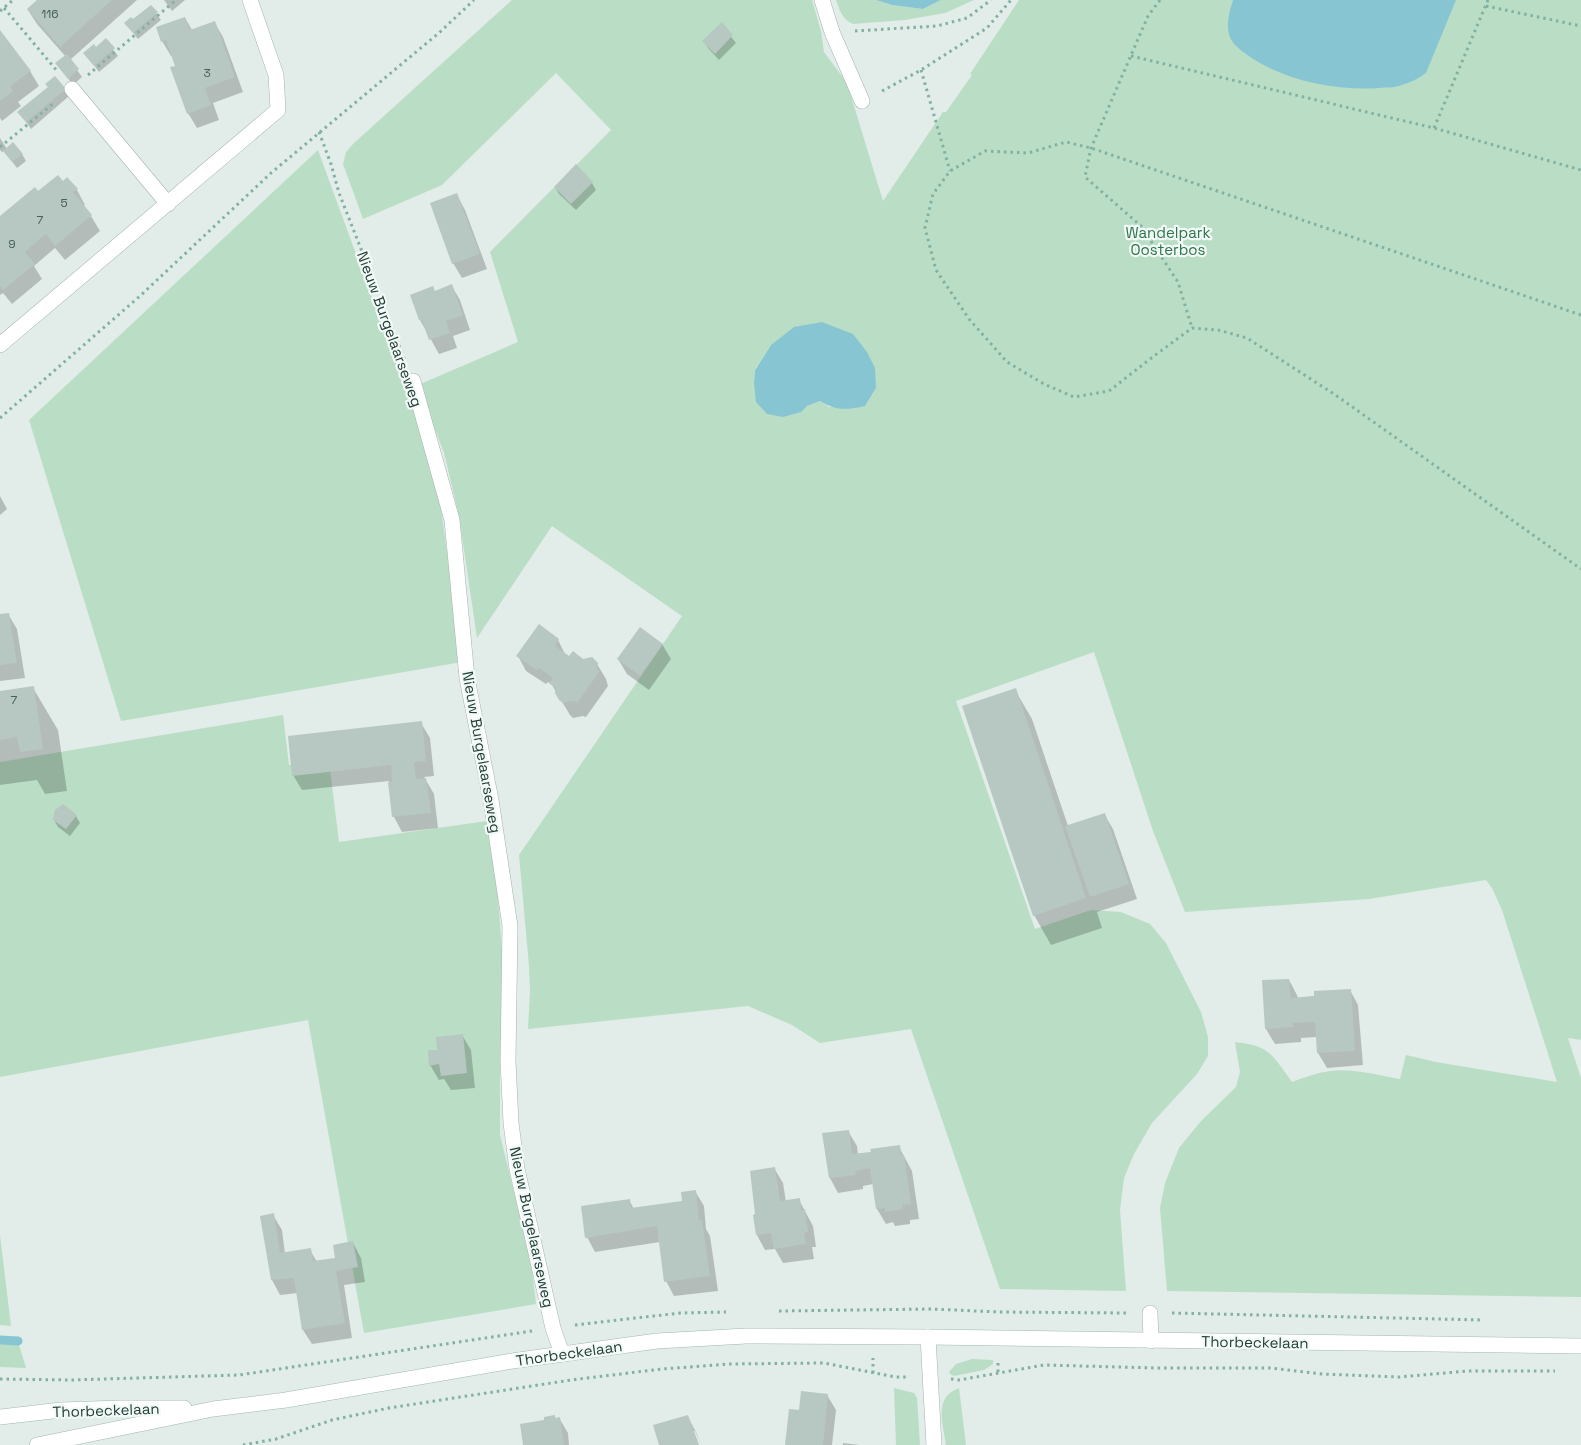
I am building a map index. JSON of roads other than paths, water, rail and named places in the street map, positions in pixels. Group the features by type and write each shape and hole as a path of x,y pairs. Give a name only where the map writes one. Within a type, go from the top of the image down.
{"main road":[{"path":"0,345 278,110 276,75 250,0"},
{"path":"822,0 832,32 862,101"},
{"path":"72,89 168,204"},
{"name":"Nieuw Burgelaarseweg","path":"412,381 452,520 467,678 491,800 510,926 508,1061 511,1123 517,1170 554,1328 562,1354"},
{"path":"1150,1313 1151,1341"},
{"name":"Thorbeckelaan","path":"37,1445 213,1409 286,1400 562,1354 657,1341 746,1336 1581,1346"},
{"path":"928,1337 934,1445"},
{"name":"Thorbeckelaan","path":"0,1417 61,1410 121,1408 213,1409"}],"water":[{"path":"876,0 941,0 923,9 892,5"},
{"path":"1233,0 1456,0 1426,73 1413,81 1397,87 1363,89 1328,86 1293,77 1276,71 1246,54 1233,43 1228,30"},
{"path":"822,322 853,334 867,352 875,368 876,388 865,406 842,409 831,407 820,401 807,406 801,412 783,417 767,414 756,402 755,370 771,345 794,327"}],"waterway":[{"path":"0,1340 18,1341"}],"park label":[{"name":"Wandelpark Oosterbos","path":"1168,240"}]}
